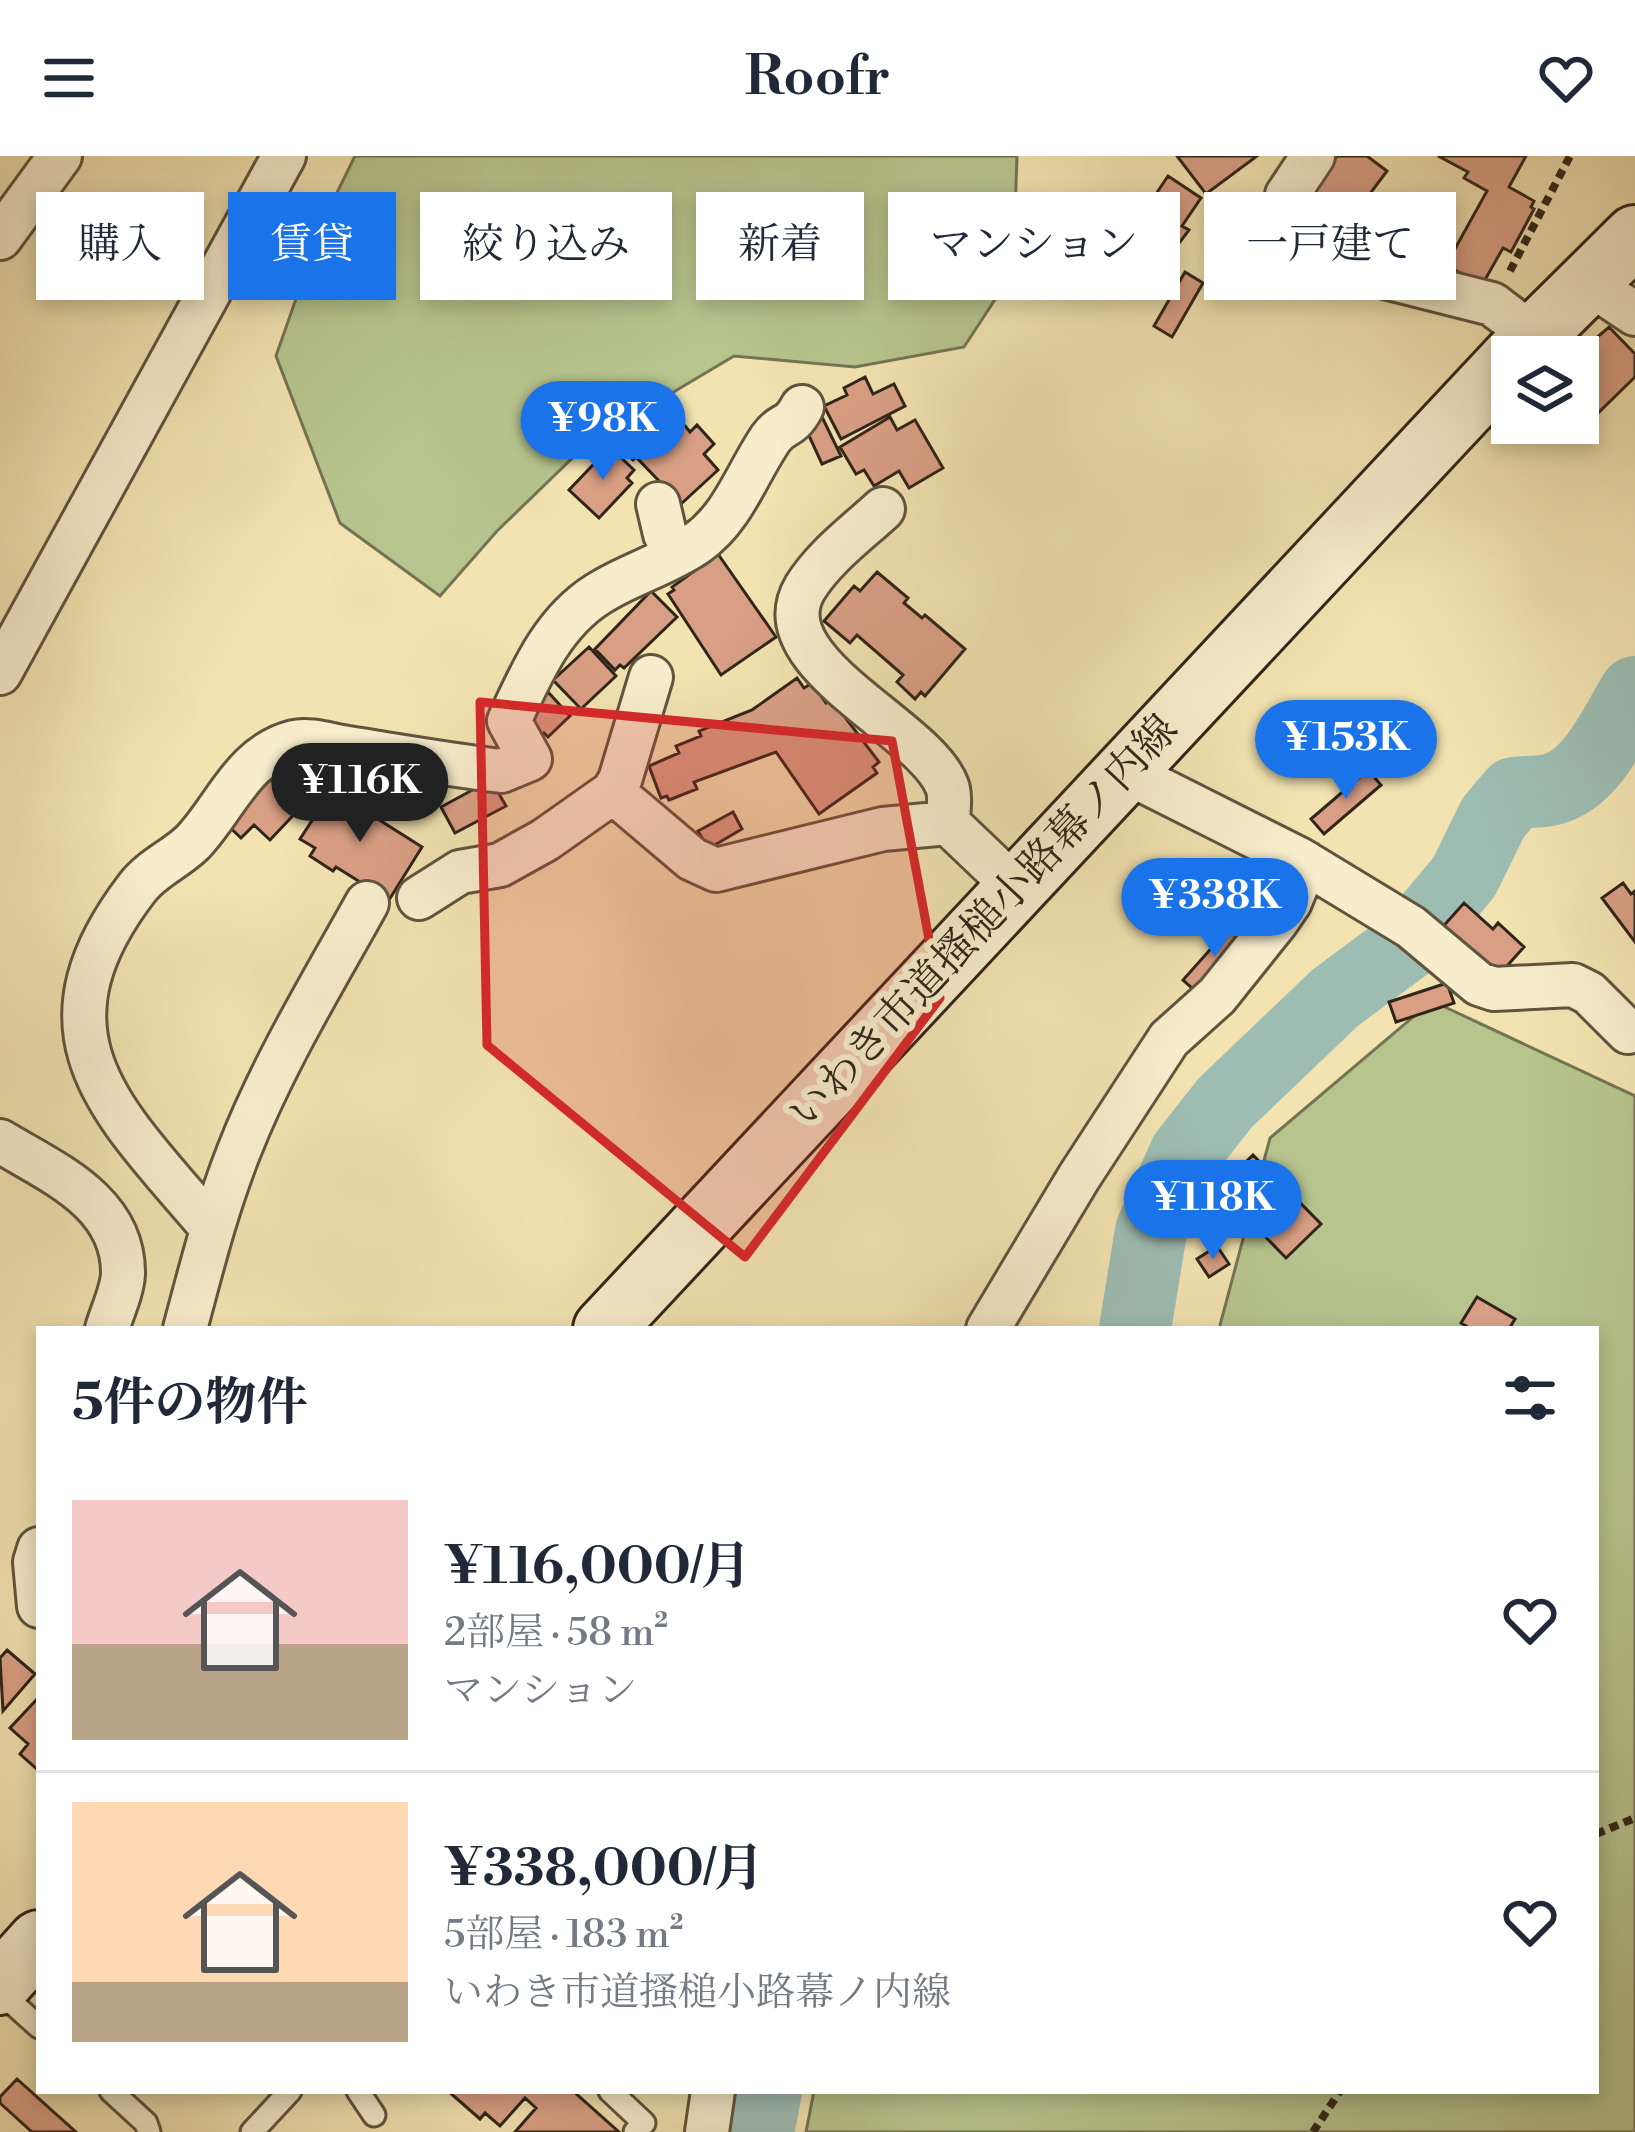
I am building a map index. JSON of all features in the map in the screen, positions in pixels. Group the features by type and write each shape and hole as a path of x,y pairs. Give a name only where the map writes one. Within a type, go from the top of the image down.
{"street":[{"path":"0,238 60,156"},
{"path":"0,673 284,156"},
{"path":"1313,156 1287,195 1287,209 1305,233 1369,273 1508,336"},
{"name":"いわき市道搔槌小路幕ノ内線","path":"1517,336 1611,298 1635,236"},
{"name":"いわき市道搔槌小路幕ノ内線","path":"607,1326 1124,771 1491,361"},
{"path":"211,1227 124,1126 88,1057 84,1009 92,970 139,885 191,844 250,766 299,740 501,771 530,760 509,721 538,659 568,618 598,594 696,544 718,524 775,431 793,424 802,407"},
{"path":"658,504 664,534 676,554"},
{"path":"883,508 821,566 804,590 798,605 801,633 815,658 928,761 948,787 948,823 1015,887"},
{"path":"418,898 460,872 500,866 613,792 651,677"},
{"path":"1124,771 1306,863 1420,935 1479,984 1494,989 1574,986 1589,993 1628,1032"},
{"path":"613,792 692,860 716,870 883,830 948,823"},
{"path":"990,1326 1078,1177 1168,1039 1217,996 1277,921 1306,863"},
{"path":"185,1326 211,1227 241,1148 278,1066 367,903"},
{"path":"0,1142 103,1210 120,1240 123,1278 107,1326"},
{"path":"0,1988 36,1945"},
{"path":"707,2132 713,2094"}],"lane":[{"path":"0,1988 36,2023"},
{"path":"114,2094 148,2127"},
{"path":"252,2132 287,2094"},
{"path":"360,2094 374,2115"},
{"path":"613,2094 644,2123 634,2132"}],"path":[{"path":"1513,336 1570,156"},
{"path":"1599,1833 1635,1819"},
{"path":"1313,2132 1338,2094"}],"highlighted area":[{"path":"480,702 892,741 940,998 745,1257 487,1045"}],"green space":[{"path":"355,156 1017,156 1016,192 888,192 888,300 995,300 964,347 855,367 734,356 588,443 497,531 440,596 340,523 276,356 296,300 396,300 396,192 337,192"},
{"path":"1432,1001 1635,1096 1635,2132 806,2132 813,2094 1599,2094 1599,1326 1220,1326 1270,1138"}],"building":[{"path":"1177,156 1257,156 1209,192"},
{"path":"1337,156 1367,156 1387,171 1371,192 1310,192"},
{"path":"1438,156 1526,156 1509,187 1534,201 1511,252 1503,248 1482,285 1456,271 1456,247 1487,191 1464,178 1468,172"},
{"path":"1168,176 1201,198 1182,226 1189,230 1180,242 1180,192 1157,192"},
{"path":"1185,272 1203,283 1172,337 1154,326 1169,300 1180,300"},
{"path":"1609,327 1635,354 1635,377 1599,412 1599,336"},
{"path":"865,377 873,394 894,384 905,406 841,439 824,406 847,395 844,388"},
{"path":"663,399 690,432 697,425 714,444 704,454 718,470 681,504 616,443"},
{"path":"890,417 897,430 915,420 943,468 909,488 899,471 874,486 864,470 856,474 840,447"},
{"path":"823,419 841,456 822,464 805,427"},
{"path":"610,447 634,470 627,478 632,483 599,518 569,490"},
{"path":"718,554 776,637 721,675 668,594"},
{"path":"877,572 908,598 904,603 965,649 925,696 921,692 915,699 897,682 903,675 857,635 850,643 824,621 854,586 860,591"},
{"path":"651,591 677,617 624,668 620,665 615,670 595,649"},
{"path":"589,647 616,676 581,709 553,680"},
{"path":"797,678 804,688 812,683 826,703 832,700 879,762 873,767 877,773 819,814 776,752 694,782 697,789 669,800 661,798 649,766 679,753 676,746 701,736 699,731 752,710"},
{"path":"548,692 570,716 548,737 544,733 535,741 517,721"},
{"path":"295,765 319,788 270,840 254,825 241,838 222,820 270,769 281,780"},
{"path":"1368,770 1381,785 1324,834 1311,819"},
{"path":"491,780 506,806 455,833 441,807"},
{"path":"332,790 422,847 389,900 310,856 315,848 300,839"},
{"path":"733,812 742,829 708,849 698,831"},
{"path":"1623,883 1631,894 1635,891 1635,942 1602,898"},
{"path":"1464,903 1493,929 1498,923 1524,947 1498,976 1439,931"},
{"path":"1232,925 1248,939 1200,995 1183,980"},
{"path":"1447,983 1454,1003 1396,1022 1389,1002"},
{"path":"1253,1155 1321,1224 1286,1258 1219,1189"},
{"path":"1217,1246 1229,1264 1209,1277 1197,1259"},
{"path":"1477,1297 1515,1319 1511,1326 1461,1323"},
{"path":"7,1650 35,1674 3,1711 0,1658"},
{"path":"36,1700 36,1768 20,1754 28,1744 10,1728"},
{"path":"17,2079 76,2132 32,2132 0,2103"},
{"path":"451,2094 576,2094 619,2132 515,2132 536,2108 525,2098 500,2126 485,2113 480,2119"}],"waterway":[{"path":"1135,1326 1151,1231 1185,1154 1225,1103 1335,998 1409,943 1464,877 1493,818 1514,793 1553,789 1580,774 1635,692"},
{"path":"758,2132 765,2094"}]}
